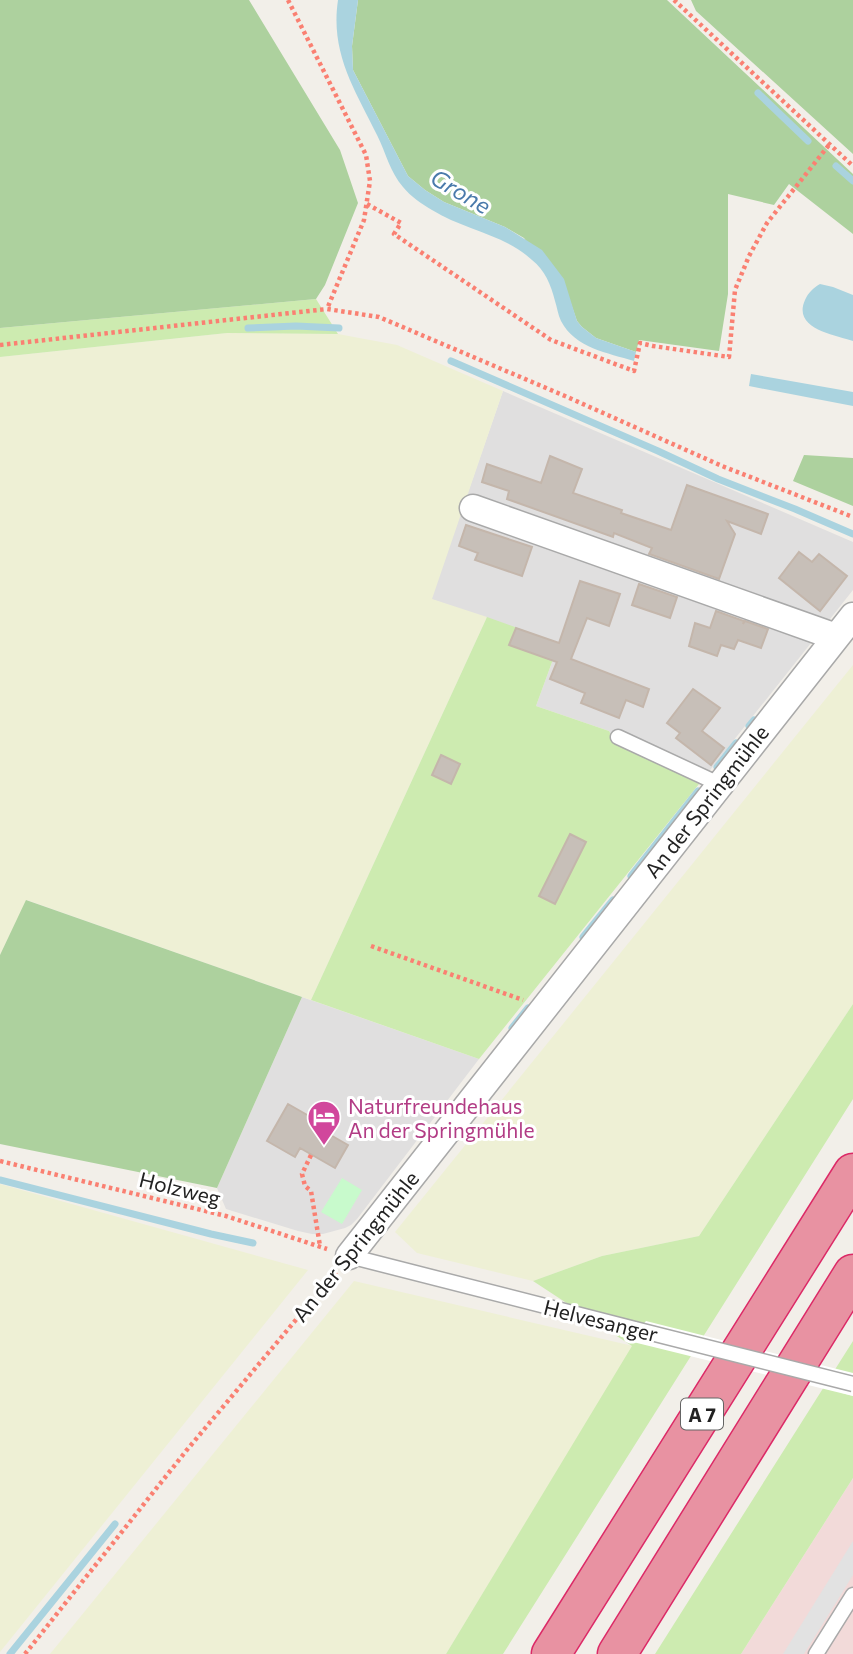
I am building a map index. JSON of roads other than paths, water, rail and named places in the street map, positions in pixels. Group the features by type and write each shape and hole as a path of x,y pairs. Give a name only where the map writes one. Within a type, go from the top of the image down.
{"highway":[{"name":"A 7","path":"551,1654 853,1173"},
{"name":"A 7","path":"617,1654 853,1274"}],"street":[{"path":"473,508 836,637"},
{"name":"An der Springmühle","path":"349,1256 853,615"}],"lane":[{"path":"618,737 719,784"},
{"name":"Helvesanger","path":"349,1256 853,1384"},
{"path":"816,1654 853,1595"}],"water":[{"path":"338,0 358,0 352,46 353,70 408,176 444,202 505,227 542,250 564,279 577,321 596,338 636,352 634,361 603,352 575,338 561,321 552,289 544,273 521,251 444,217 417,200 403,187 391,169 346,70 338,37"},
{"path":"820,284 853,295 853,341 817,329 804,318 805,300"},
{"path":"751,374 853,392 853,406 749,386"}],"waterway":[{"path":"758,93 808,141"},
{"path":"836,166 853,181"},
{"path":"248,328 339,328"},
{"path":"451,361 718,479 853,534"},
{"path":"749,726 754,720"},
{"path":"717,767 736,743"},
{"path":"631,876 698,791"},
{"path":"583,937 613,900"},
{"path":"512,1028 528,1008"},
{"path":"0,1180 253,1243"},
{"path":"10,1654 115,1524"}],"place":[{"name":"Naturfreundehaus An der Springmühle","path":"324,1147"}],"water label":[{"name":"Grone","path":"461,191"}]}
